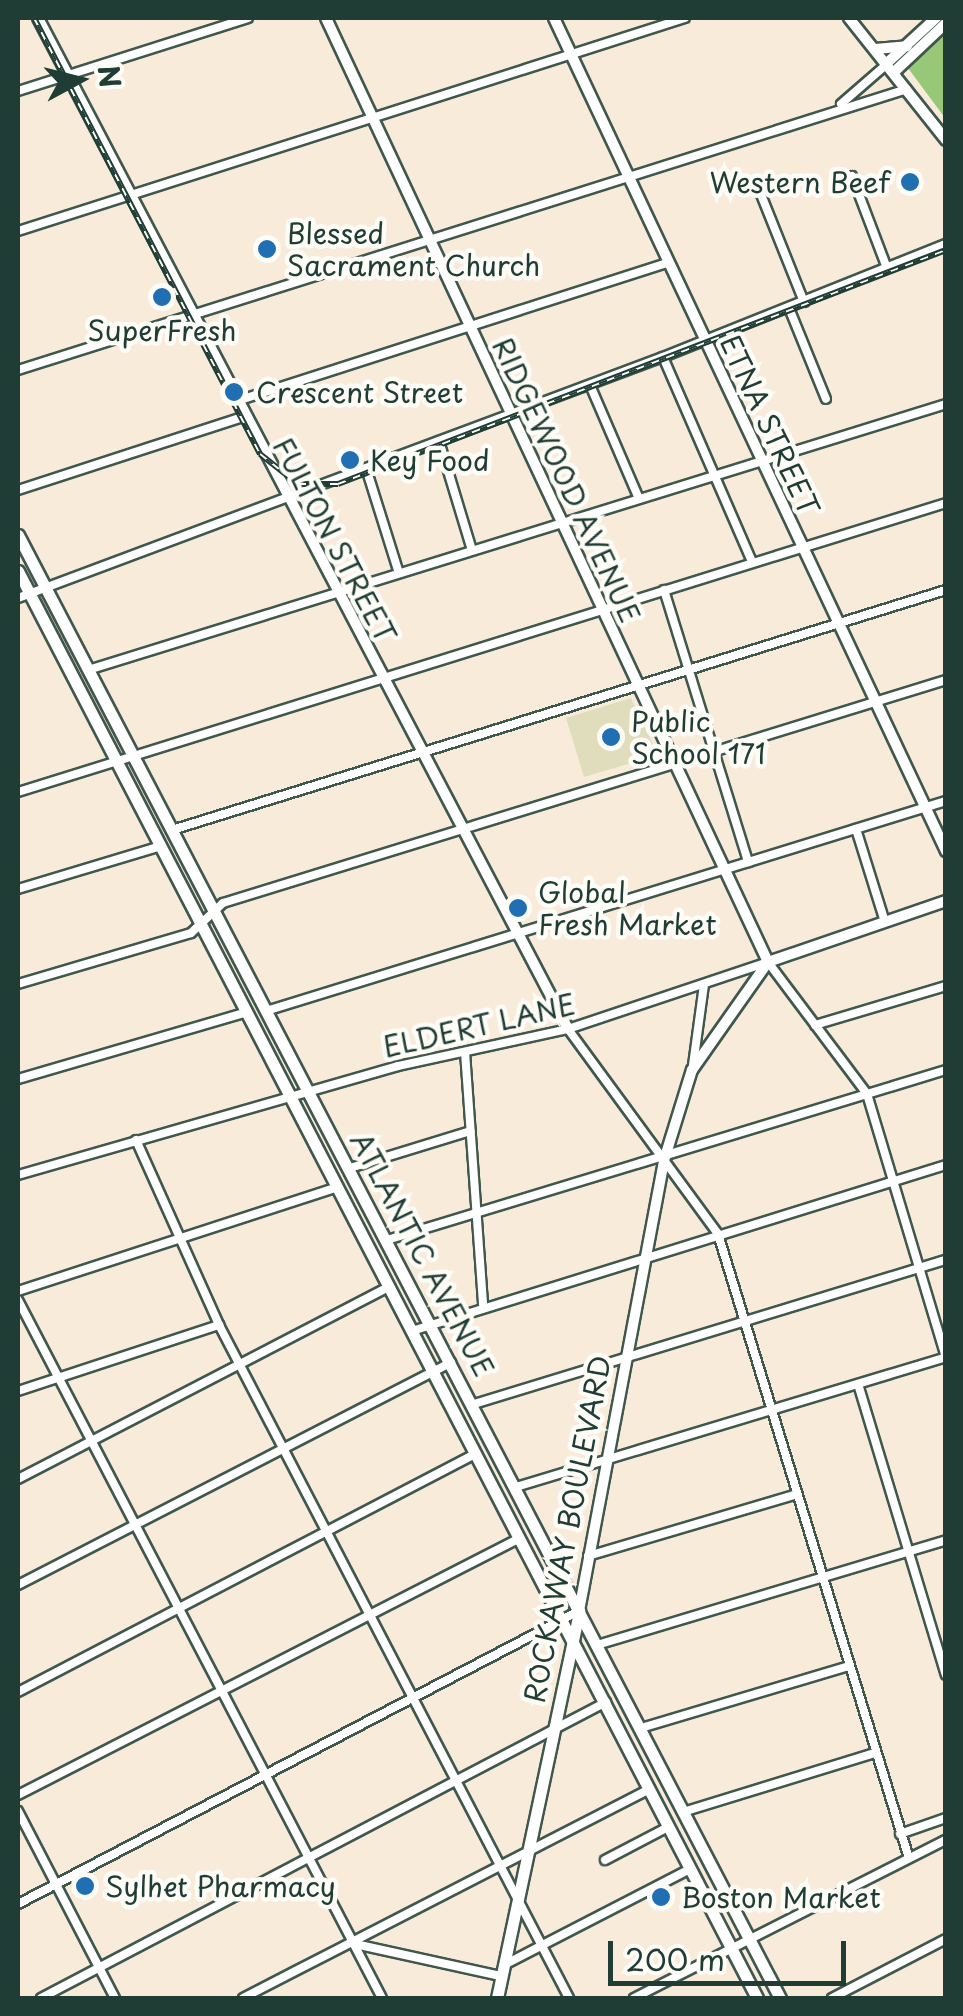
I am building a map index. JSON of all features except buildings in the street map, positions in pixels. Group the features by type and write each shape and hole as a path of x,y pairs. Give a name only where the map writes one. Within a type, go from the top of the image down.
{"main road":[{"name":"FULTON STREET","path":"38,18 568,1029"},
{"name":"RIDGEWOOD AVENUE","path":"326,18 768,962"},
{"name":"ETNA STREET","path":"554,18 946,851"},
{"path":"849,18 946,140"},
{"path":"890,68 906,46 936,18"},
{"path":"890,68 946,23"},
{"path":"875,49 906,46"},
{"name":"ATLANTIC AVENUE","path":"18,536 474,1404 780,1998"},
{"name":"ATLANTIC AVENUE","path":"18,571 24,596 161,846 758,1998"},
{"name":"ELDERT LANE","path":"768,962 946,901"},
{"name":"ROCKAWAY BOULEVARD","path":"497,1998 579,1611 665,1157 692,1070 768,962"}],"street":[{"path":"18,91 248,18"},
{"path":"18,231 685,18"},
{"path":"838,107 890,68"},
{"path":"18,370 838,107 907,90"},
{"path":"852,176 887,268"},
{"path":"758,186 804,302"},
{"path":"24,596 706,341 946,244"},
{"path":"237,401 669,262"},
{"path":"789,308 826,398"},
{"path":"663,357 752,562"},
{"path":"590,384 639,499"},
{"path":"88,670 946,404"},
{"path":"18,490 246,416"},
{"path":"439,441 472,550"},
{"path":"366,468 399,573"},
{"path":"18,792 946,503"},
{"path":"664,590 748,862"},
{"path":"172,830 946,590"},
{"path":"18,984 200,925 223,903 946,680"},
{"path":"266,1011 946,801"},
{"path":"856,829 885,922"},
{"path":"18,889 161,846"},
{"path":"516,1488 945,1357 867,1094 768,962"},
{"name":"ELDERT LANE","path":"18,1175 308,1091 568,1029 768,962"},
{"name":"ROCKAWAY BOULEVARD","path":"692,1070 704,985"},
{"path":"815,1026 946,986"},
{"path":"18,1080 247,1012"},
{"path":"568,1029 718,1234 908,1855"},
{"path":"465,1052 484,1306"},
{"path":"387,1240 946,1070"},
{"path":"350,1168 470,1131"},
{"path":"136,1140 176,1240 219,1326 569,1998"},
{"path":"412,1331 946,1165"},
{"path":"18,1291 338,1188"},
{"path":"474,1404 946,1260"},
{"path":"18,1478 388,1287"},
{"path":"18,1300 382,1998"},
{"path":"18,1390 219,1326"},
{"path":"18,1585 451,1362"},
{"path":"858,1384 946,1675"},
{"path":"18,1692 475,1454"},
{"path":"588,1556 797,1494"},
{"path":"18,1795 518,1538"},
{"path":"597,1646 946,1540"},
{"path":"18,1904 579,1611"},
{"path":"641,1728 849,1666"},
{"path":"41,1998 606,1702"},
{"path":"684,1812 875,1753"},
{"path":"243,1998 649,1788"},
{"path":"18,1811 115,1998"},
{"path":"900,1834 946,1818"},
{"path":"605,1860 668,1827"},
{"path":"634,1998 908,1855 946,1840"},
{"path":"352,1943 502,1971 542,1945 690,1869"},
{"path":"832,1998 946,1939"}],"shaded area":[{"name":"Public School 171","path":"631,698 658,755 584,777 566,718"}],"green space":[{"path":"945,33 945,118 908,68"}],"railway":[{"path":"34,18 260,454 298,484 338,484 946,250"}],"place":[{"name":"Western Beef","path":"910,182"},
{"name":"Blessed Sacrament Church","path":"267,249"},
{"name":"SuperFresh","path":"162,297"},
{"name":"Crescent Street","path":"234,392"},
{"name":"Key Food","path":"350,460"},
{"name":"Public School 171","path":"611,737"},
{"name":"Global Fresh Market","path":"518,908"},
{"name":"Sylhet Pharmacy","path":"85,1886"},
{"name":"Boston Market","path":"661,1897"}]}
